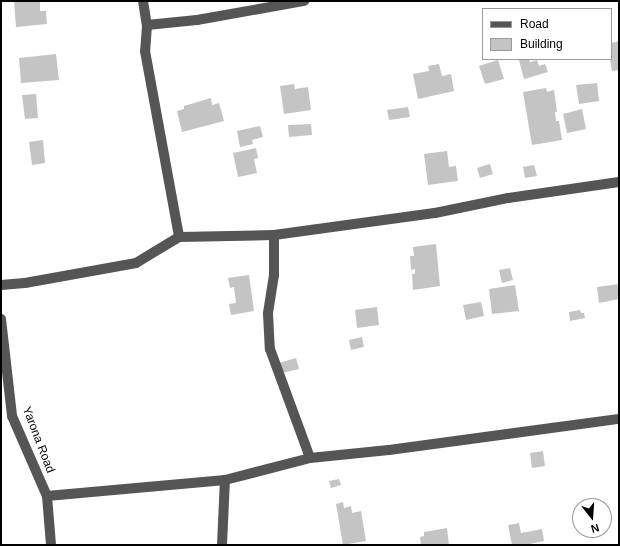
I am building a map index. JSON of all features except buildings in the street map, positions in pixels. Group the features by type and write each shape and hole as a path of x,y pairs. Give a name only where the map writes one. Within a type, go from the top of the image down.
{"street":[{"path":"143,1 147,25 145,52 179,237"},
{"path":"147,25 197,20 304,1"},
{"path":"1,285 26,283 136,263 179,237 274,235 435,213 508,198 619,182"},
{"path":"274,235 274,275 268,314 270,349 310,458"},
{"name":"Yarona Road","path":"1,319 12,416 47,496 51,545"},
{"path":"47,496 225,480 310,458 389,450 619,419"},
{"path":"222,545 225,480"}]}
